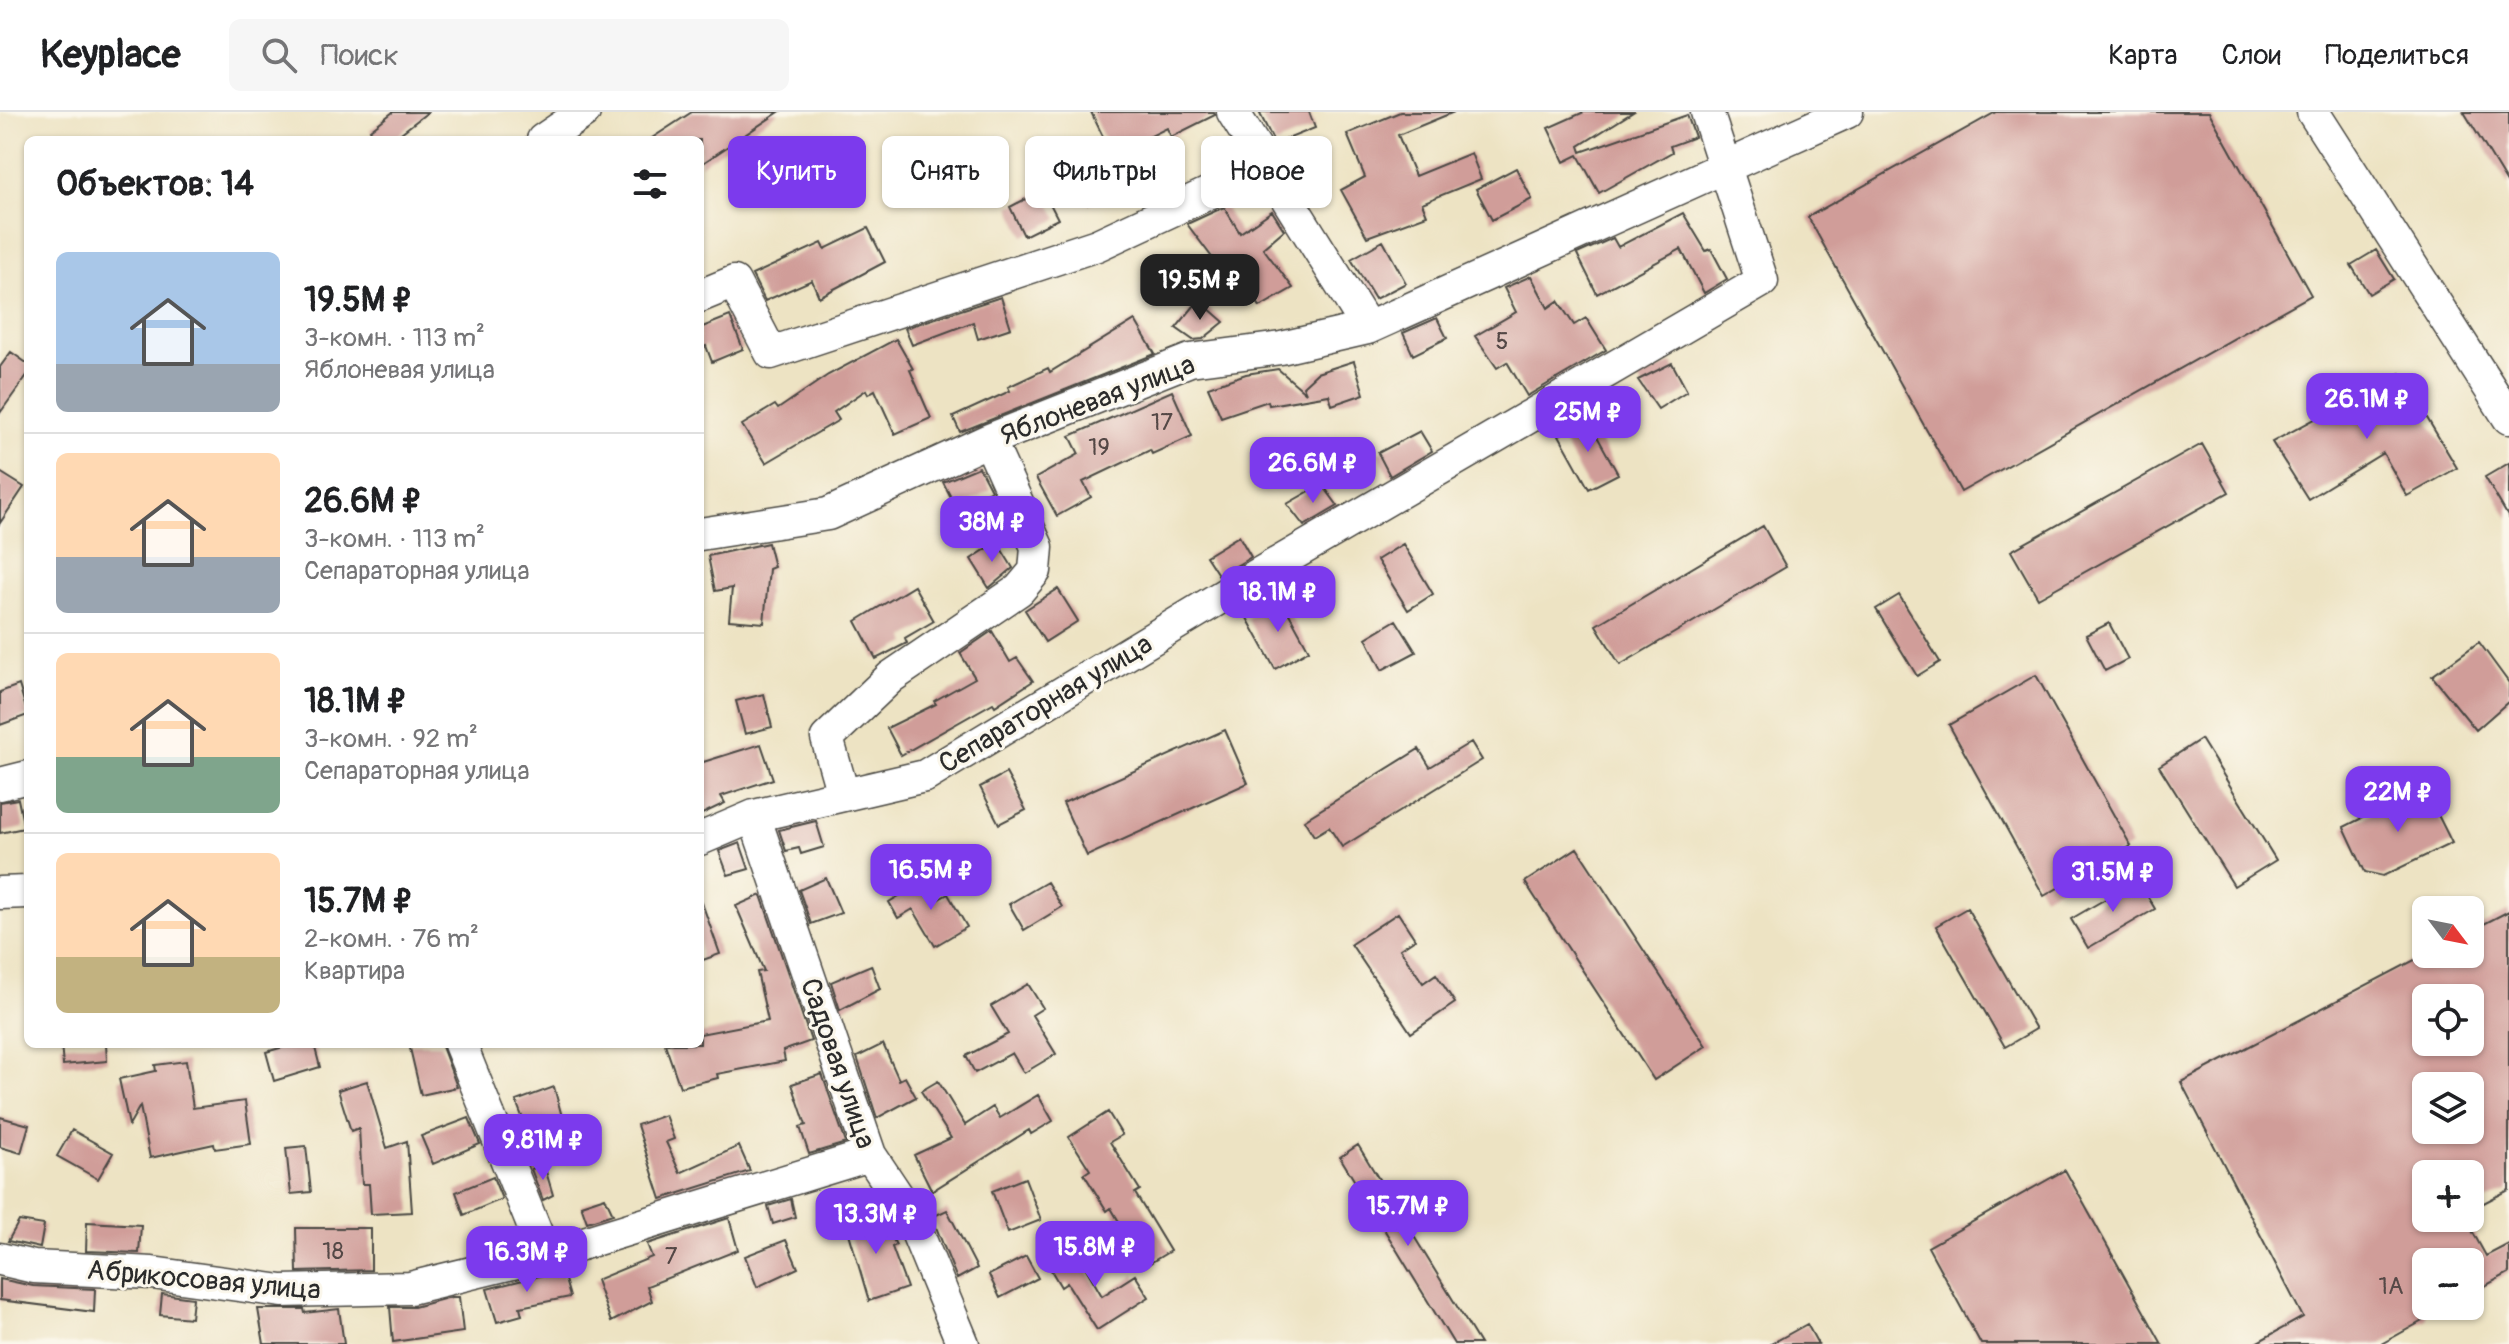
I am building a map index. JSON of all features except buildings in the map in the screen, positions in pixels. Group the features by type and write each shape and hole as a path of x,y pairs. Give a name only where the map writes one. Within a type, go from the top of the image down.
{"street":[{"path":"549,136 584,112"},
{"path":"1233,112 1249,136"},
{"path":"1707,112 1724,169"},
{"name":"Яблоневая улица","path":"704,533 828,514 989,440 1190,360 1281,348 1368,328 1847,112"},
{"path":"2313,112 2509,418"},
{"name":"Сепараторная улица","path":"704,837 754,816 925,776 1254,577 1762,281 1724,169"},
{"path":"704,294 734,282 771,353 1097,245 1201,197"},
{"path":"1295,208 1368,328"},
{"path":"843,794 827,738 891,677 1019,590 1035,571 1037,547 989,440"},
{"path":"0,784 24,778"},
{"name":"Садовая улица","path":"754,816 870,1155 910,1215 963,1344"},
{"path":"0,893 24,892"},
{"path":"462,1048 545,1255"},
{"name":"Абрикосовая улица","path":"0,1259 34,1267 152,1273 282,1291 410,1288 545,1255 870,1155"}]}
